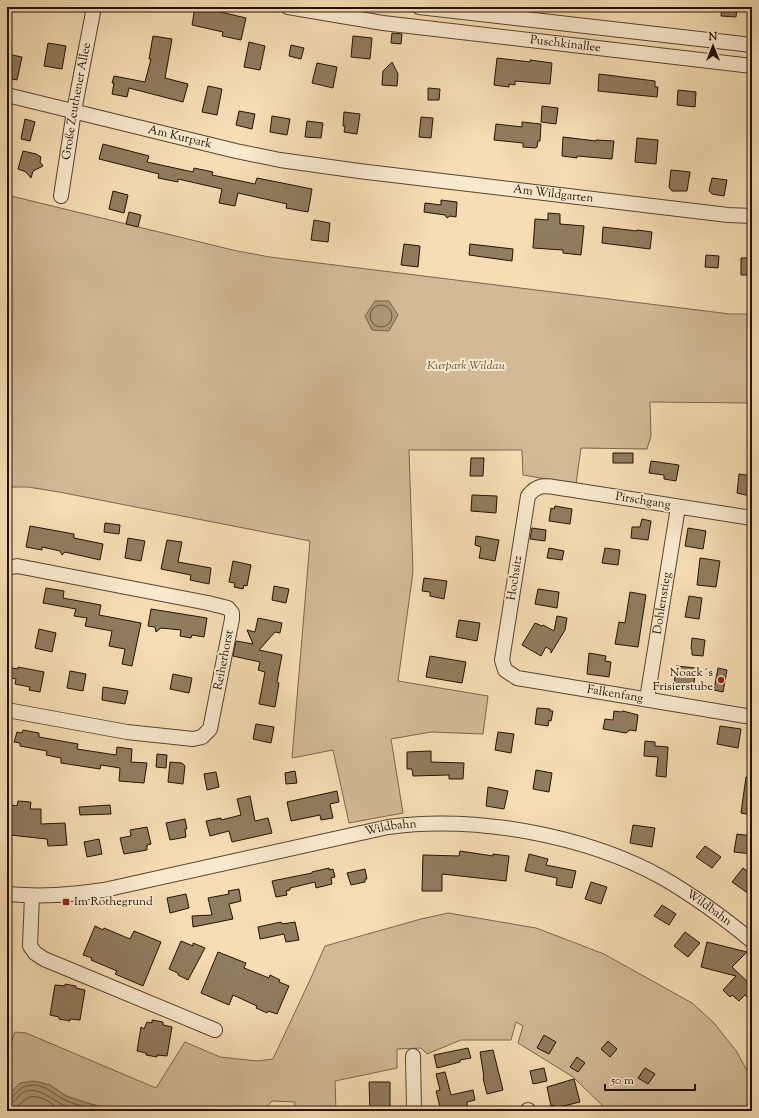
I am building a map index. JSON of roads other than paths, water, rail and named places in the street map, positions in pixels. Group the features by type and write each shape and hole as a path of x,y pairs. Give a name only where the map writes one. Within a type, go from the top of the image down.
{"street":[{"name":"Große Zeuthener Allee","path":"61,196 74,111 94,7"},
{"name":"Puschkinallee","path":"288,7 379,22 752,66"},
{"name":"Puschkinallee","path":"419,7 752,46"},
{"name":"Am Kurpark","path":"7,95 247,153 280,160 355,170"},
{"name":"Am Wildgarten","path":"355,170 728,215 752,216"},
{"name":"Pirschgang","path":"534,489 541,486 567,489 752,518"},
{"name":"Hochsitz","path":"505,670 502,660 516,569 528,496 534,489"},
{"name":"Dohlenstieg","path":"646,700 678,507"},
{"name":"Reiherhorst","path":"7,568 17,566 208,603 228,608 232,613 210,729 202,737 193,739 127,732 7,710"},
{"name":"Falkenfang","path":"505,670 517,678 752,717"},
{"name":"Wildbahn","path":"7,894 32,896 63,895 104,890 388,827 412,824 472,825 517,829 537,833 589,847 630,862 662,878 698,900 752,941"},
{"path":"32,896 30,946 35,953 44,959 215,1030"},
{"path":"413,1056 414,1111"}],"water":[{"path":"375,301 389,301 398,315 389,331 372,330 365,316"},
{"path":"34,1081 50,1085 66,1096 117,1111 7,1111 7,1098 10,1093 20,1083"}],"place":[{"name":"Noack´s Frisierstube","path":"721,680"},
{"name":"Im Röthegrund","path":"66,902"}],"park label":[{"name":"Kurpark Wildau","path":"466,366"}]}
